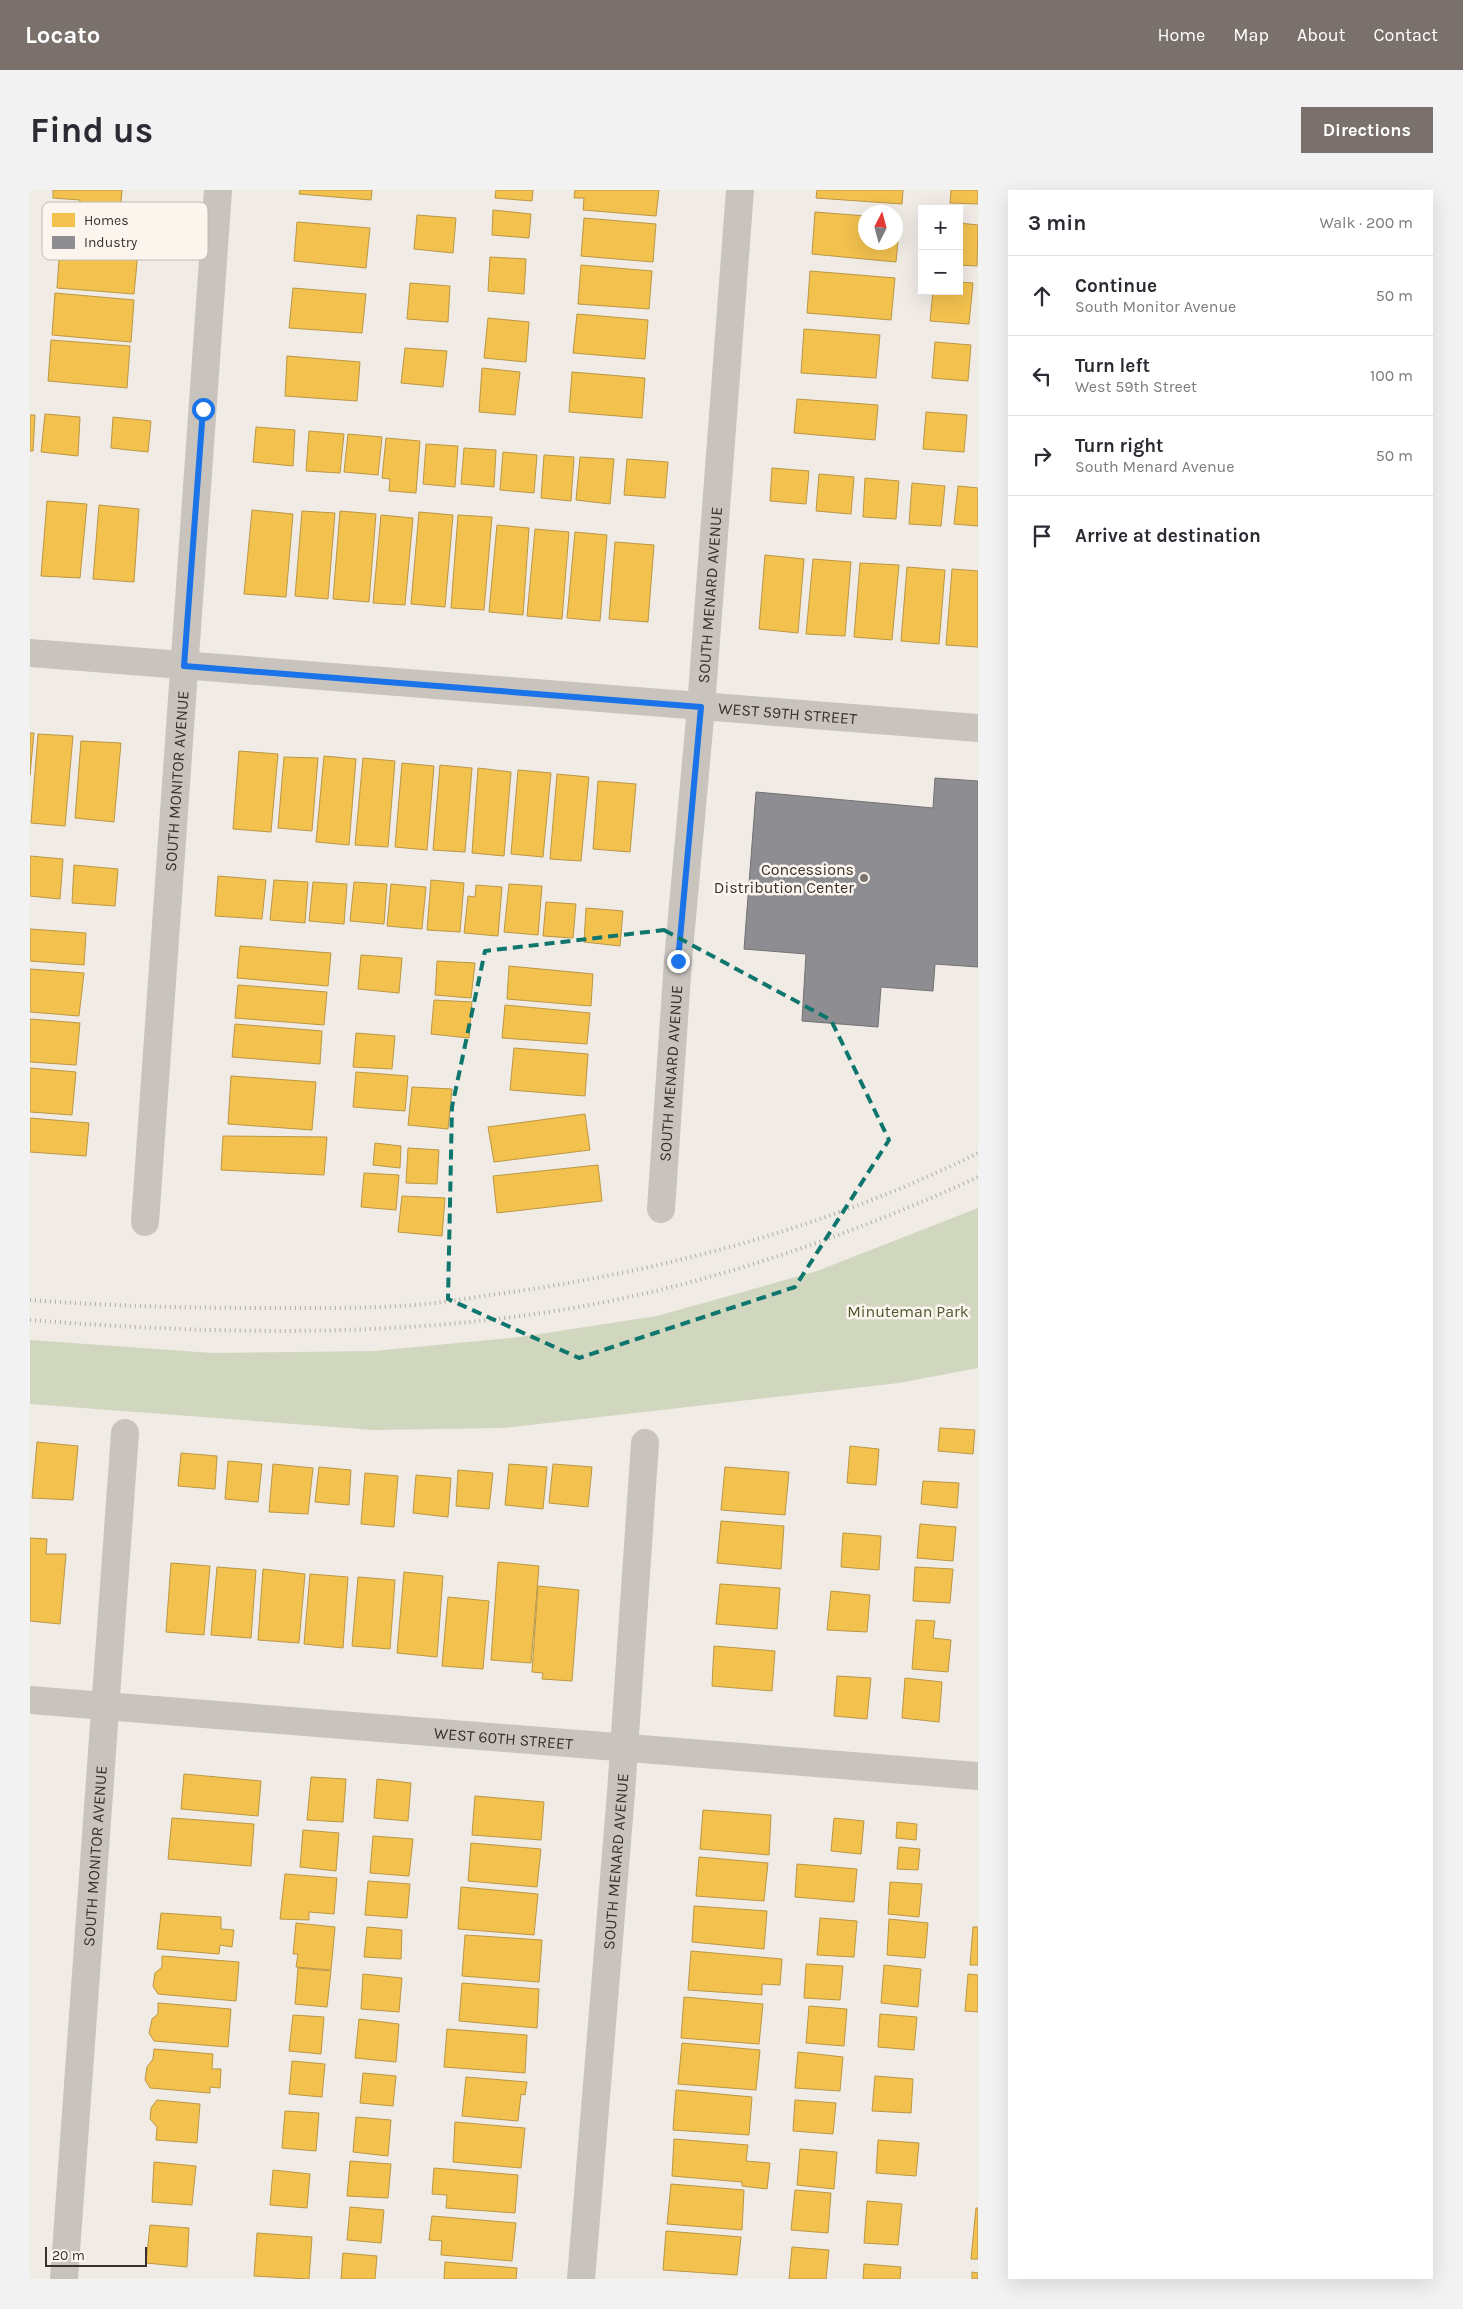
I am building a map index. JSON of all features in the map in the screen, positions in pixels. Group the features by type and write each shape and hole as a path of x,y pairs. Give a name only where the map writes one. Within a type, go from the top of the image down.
{"street":[{"name":"SOUTH MONITOR AVENUE","path":"145,1222 218,190"},
{"name":"SOUTH MENARD AVENUE","path":"661,1209 678,961 701,707 740,190"},
{"name":"WEST 59TH STREET","path":"30,653 978,728"},
{"name":"SOUTH MONITOR AVENUE","path":"64,2279 126,1433"},
{"name":"SOUTH MENARD AVENUE","path":"582,2279 625,1748 645,1443"},
{"name":"WEST 60TH STREET","path":"30,1700 978,1776"}],"highlighted area":[{"path":"664,930 831,1020 889,1140 795,1287 579,1358 448,1299 452,1107 485,951"}],"green space":[{"name":"Minuteman Park","path":"978,1208 978,1368 899,1383 503,1428 374,1430 30,1404 30,1340 212,1353 374,1351 520,1337 657,1316 817,1271"}],"building: Homes":[{"path":"53,190 122,190 121,202 80,202 80,200 53,198"},
{"path":"300,190 372,190 371,200 299,194"},
{"path":"496,190 533,190 532,201 495,198"},
{"path":"575,190 659,190 656,216 583,210 584,198 574,198"},
{"path":"817,190 903,190 902,204 816,198"},
{"path":"951,190 978,190 978,204 950,203"},
{"path":"493,210 531,214 529,238 492,235"},
{"path":"815,212 858,215 858,250 897,250 896,262 812,254"},
{"path":"417,215 456,218 453,253 414,249"},
{"path":"584,218 656,224 653,262 581,256"},
{"path":"297,222 370,228 366,268 294,261"},
{"path":"963,223 978,225 977,266 963,265"},
{"path":"490,257 526,259 524,294 488,291"},
{"path":"59,260 137,260 134,294 57,288"},
{"path":"581,265 652,271 649,309 578,304"},
{"path":"810,271 895,278 891,320 807,313"},
{"path":"963,282 973,283 969,324 930,321 933,295 963,295"},
{"path":"410,283 450,286 448,322 407,319"},
{"path":"293,288 366,294 362,333 289,328"},
{"path":"55,293 134,300 131,342 52,335"},
{"path":"577,314 648,320 645,359 573,353"},
{"path":"488,318 529,322 526,362 484,358"},
{"path":"804,329 880,335 876,378 801,373"},
{"path":"51,340 130,346 127,388 48,381"},
{"path":"935,342 971,345 968,381 932,378"},
{"path":"405,348 447,351 443,387 401,383"},
{"path":"287,356 360,362 357,401 285,396"},
{"path":"482,368 520,372 515,415 479,412"},
{"path":"572,372 645,378 642,418 569,412"},
{"path":"797,399 878,405 875,440 794,433"},
{"path":"926,412 967,415 964,452 923,449"},
{"path":"45,414 80,417 78,456 41,452"},
{"path":"30,415 35,415 33,451 30,451"},
{"path":"113,417 151,421 148,452 111,448"},
{"path":"256,427 295,430 293,466 253,462"},
{"path":"309,431 344,434 340,473 306,471"},
{"path":"348,434 382,437 378,475 344,472"},
{"path":"386,438 420,441 416,493 389,491 390,479 382,478"},
{"path":"426,444 458,446 455,487 423,484"},
{"path":"464,448 496,450 494,487 461,484"},
{"path":"503,452 537,455 534,493 500,490"},
{"path":"544,455 574,457 571,501 541,498"},
{"path":"580,457 614,459 610,504 576,500"},
{"path":"627,459 668,462 665,498 624,495"},
{"path":"772,468 809,471 806,504 770,501"},
{"path":"819,474 854,477 851,514 816,511"},
{"path":"865,478 899,481 896,519 863,517"},
{"path":"912,483 945,486 941,526 909,524"},
{"path":"958,486 978,488 978,526 954,524"},
{"path":"47,501 87,504 80,578 41,576"},
{"path":"99,505 139,509 134,582 93,579"},
{"path":"252,510 293,514 286,597 244,594"},
{"path":"302,511 335,513 328,599 295,596"},
{"path":"340,511 376,514 369,602 333,599"},
{"path":"419,512 453,515 445,607 411,604"},
{"path":"381,515 413,518 405,605 373,603"},
{"path":"458,515 492,517 484,610 451,608"},
{"path":"497,525 529,528 523,615 489,612"},
{"path":"535,529 569,532 562,619 527,616"},
{"path":"575,532 607,535 600,621 567,618"},
{"path":"615,542 654,545 648,622 609,619"},
{"path":"765,555 804,559 798,633 759,629"},
{"path":"813,559 851,562 845,636 806,634"},
{"path":"860,563 899,565 892,640 854,637"},
{"path":"907,567 945,570 939,644 901,641"},
{"path":"952,569 978,571 978,647 946,645"},
{"path":"30,733 34,733 30,775"},
{"path":"38,734 73,736 65,826 31,823"},
{"path":"81,741 121,743 114,822 75,818"},
{"path":"239,751 278,754 271,832 233,829"},
{"path":"324,756 356,759 349,845 316,842"},
{"path":"284,757 318,758 312,831 278,828"},
{"path":"363,758 395,761 388,847 355,845"},
{"path":"402,763 434,766 427,850 395,847"},
{"path":"440,765 472,768 465,852 433,850"},
{"path":"478,768 511,772 504,856 472,853"},
{"path":"518,770 551,773 543,857 511,854"},
{"path":"557,774 589,777 581,861 550,859"},
{"path":"598,781 636,784 630,852 593,849"},
{"path":"30,856 63,859 60,899 30,896"},
{"path":"74,865 118,869 115,906 72,903"},
{"path":"218,876 266,880 262,919 215,916"},
{"path":"274,880 308,882 305,923 270,920"},
{"path":"431,880 464,883 460,932 427,930"},
{"path":"313,882 347,884 344,924 309,921"},
{"path":"354,882 387,884 384,924 350,921"},
{"path":"391,884 426,887 422,929 387,926"},
{"path":"509,884 542,886 538,935 504,932"},
{"path":"476,885 502,887 498,936 464,933 468,896 475,897"},
{"path":"546,902 576,904 573,938 543,936"},
{"path":"586,908 623,911 620,946 584,942"},
{"path":"30,929 86,933 84,965 30,961"},
{"path":"240,946 331,953 328,986 237,978"},
{"path":"361,955 402,958 399,993 358,989"},
{"path":"437,961 475,963 471,998 435,995"},
{"path":"509,966 593,974 591,1006 507,999"},
{"path":"30,969 84,973 79,1016 30,1012"},
{"path":"238,985 327,992 324,1025 235,1018"},
{"path":"434,1000 472,1002 469,1038 431,1034"},
{"path":"505,1005 590,1013 587,1044 502,1038"},
{"path":"30,1019 80,1023 76,1065 30,1062"},
{"path":"235,1024 322,1031 320,1064 232,1057"},
{"path":"356,1033 395,1036 392,1069 353,1067"},
{"path":"514,1048 588,1054 585,1096 510,1090"},
{"path":"30,1068 76,1072 72,1115 30,1112"},
{"path":"356,1072 408,1076 405,1111 353,1107"},
{"path":"231,1076 316,1082 312,1130 228,1124"},
{"path":"412,1087 452,1089 448,1129 408,1125"},
{"path":"585,1114 590,1150 494,1162 488,1127"},
{"path":"30,1118 89,1123 86,1156 30,1152"},
{"path":"223,1136 327,1137 324,1175 221,1170"},
{"path":"375,1143 401,1146 400,1168 373,1165"},
{"path":"408,1148 439,1150 437,1184 406,1183"},
{"path":"598,1165 602,1201 497,1213 493,1176"},
{"path":"364,1173 399,1175 396,1210 361,1207"},
{"path":"402,1196 445,1198 442,1236 398,1232"},
{"path":"940,1428 975,1430 973,1454 938,1451"},
{"path":"37,1442 78,1446 73,1500 32,1498"},
{"path":"850,1446 879,1449 876,1485 847,1483"},
{"path":"181,1453 217,1456 215,1489 178,1486"},
{"path":"228,1461 262,1464 258,1502 225,1499"},
{"path":"273,1464 313,1468 308,1514 269,1512"},
{"path":"509,1464 547,1467 543,1509 505,1505"},
{"path":"553,1464 592,1467 588,1507 549,1503"},
{"path":"319,1467 351,1470 349,1505 315,1502"},
{"path":"725,1467 789,1472 785,1515 721,1510"},
{"path":"458,1470 493,1473 489,1509 456,1506"},
{"path":"365,1473 398,1476 394,1527 361,1524"},
{"path":"416,1475 451,1478 448,1517 413,1513"},
{"path":"923,1481 959,1483 957,1508 921,1504"},
{"path":"721,1521 784,1526 781,1569 717,1563"},
{"path":"920,1524 956,1527 953,1561 917,1558"},
{"path":"843,1533 881,1536 879,1570 841,1567"},
{"path":"30,1538 47,1539 46,1554 66,1554 60,1624 30,1621"},
{"path":"498,1562 539,1566 531,1663 491,1660"},
{"path":"171,1563 210,1566 204,1635 166,1632"},
{"path":"217,1567 256,1570 251,1638 211,1635"},
{"path":"915,1567 953,1569 950,1603 913,1601"},
{"path":"263,1569 305,1574 299,1643 258,1640"},
{"path":"404,1572 443,1576 437,1657 397,1653"},
{"path":"310,1574 348,1577 343,1648 304,1644"},
{"path":"358,1577 395,1580 390,1649 352,1646"},
{"path":"720,1584 780,1588 777,1629 716,1624"},
{"path":"538,1586 579,1590 572,1681 542,1679 543,1673 532,1672"},
{"path":"831,1591 870,1595 867,1632 827,1630"},
{"path":"448,1597 489,1601 483,1669 442,1666"},
{"path":"916,1620 935,1621 933,1638 951,1640 948,1672 912,1669"},
{"path":"714,1646 775,1651 772,1691 712,1686"},
{"path":"837,1676 871,1678 867,1719 834,1716"},
{"path":"905,1678 942,1682 939,1722 902,1718"},
{"path":"184,1774 261,1781 258,1816 181,1809"},
{"path":"311,1777 346,1779 343,1822 307,1820"},
{"path":"377,1779 411,1783 408,1821 374,1818"},
{"path":"475,1796 544,1802 541,1840 472,1835"},
{"path":"703,1810 771,1815 769,1855 700,1849"},
{"path":"172,1818 254,1824 251,1866 168,1859"},
{"path":"834,1818 864,1821 861,1854 831,1851"},
{"path":"897,1822 917,1824 916,1840 896,1838"},
{"path":"303,1830 339,1833 336,1871 300,1867"},
{"path":"373,1836 413,1839 409,1876 370,1873"},
{"path":"471,1843 541,1849 537,1887 468,1881"},
{"path":"899,1847 920,1849 918,1870 897,1869"},
{"path":"699,1857 768,1863 764,1901 696,1896"},
{"path":"797,1864 857,1869 854,1902 795,1897"},
{"path":"285,1874 337,1878 334,1914 309,1912 309,1920 280,1919"},
{"path":"368,1881 410,1884 407,1918 365,1915"},
{"path":"890,1882 922,1884 919,1917 888,1914"},
{"path":"461,1887 538,1894 534,1935 458,1929"},
{"path":"694,1906 767,1911 764,1949 692,1942"},
{"path":"161,1913 221,1917 221,1929 234,1930 232,1947 220,1945 219,1954 157,1949"},
{"path":"820,1918 857,1921 854,1957 817,1955"},
{"path":"889,1919 928,1923 925,1958 887,1955"},
{"path":"296,1923 335,1927 331,1970 296,1967 298,1954 293,1954"},
{"path":"367,1927 402,1930 401,1959 364,1957"},
{"path":"973,1927 978,1927 978,1965 970,1965"},
{"path":"465,1935 542,1940 539,1982 462,1976"},
{"path":"691,1951 782,1959 780,1985 762,1984 762,1995 688,1990"},
{"path":"162,1956 239,1962 236,2001 158,1994 153,1986 155,1973 162,1967"},
{"path":"806,1964 843,1966 840,2000 804,1998"},
{"path":"884,1965 921,1969 918,2007 881,2003"},
{"path":"298,1968 331,1971 327,2007 295,2004"},
{"path":"363,1974 402,1978 399,2012 361,2009"},
{"path":"968,1974 978,1975 978,2012 965,2011"},
{"path":"462,1983 539,1989 537,2028 459,2021"},
{"path":"684,1997 763,2004 759,2044 681,2038"},
{"path":"158,2003 231,2009 228,2047 154,2041 149,2033 152,2019 158,2014"},
{"path":"809,2006 847,2009 844,2046 806,2043"},
{"path":"880,2014 917,2017 914,2050 878,2047"},
{"path":"293,2015 324,2017 321,2054 289,2051"},
{"path":"359,2019 399,2024 396,2062 355,2058"},
{"path":"447,2029 527,2035 525,2073 444,2067"},
{"path":"682,2043 760,2050 756,2090 678,2084"},
{"path":"154,2049 213,2054 212,2069 221,2069 220,2088 210,2087 210,2093 150,2088 145,2080 147,2067 153,2059"},
{"path":"798,2052 843,2057 840,2091 795,2088"},
{"path":"292,2061 325,2064 322,2097 289,2094"},
{"path":"363,2073 396,2076 393,2106 360,2103"},
{"path":"875,2076 913,2079 911,2113 872,2111"},
{"path":"466,2077 527,2082 525,2095 521,2094 518,2121 462,2116"},
{"path":"676,2090 752,2097 749,2135 673,2130"},
{"path":"157,2100 200,2104 197,2143 156,2140 157,2127 150,2119 151,2108"},
{"path":"795,2100 836,2103 833,2134 793,2131"},
{"path":"285,2111 319,2113 316,2151 282,2148"},
{"path":"356,2117 391,2120 388,2156 353,2152"},
{"path":"455,2122 525,2128 521,2168 453,2162"},
{"path":"674,2139 748,2145 746,2161 770,2163 767,2189 742,2186 742,2182 672,2176"},
{"path":"878,2140 919,2143 916,2176 876,2173"},
{"path":"800,2149 837,2152 834,2189 797,2185"},
{"path":"350,2161 391,2164 388,2198 347,2196"},
{"path":"154,2162 196,2166 192,2205 152,2202"},
{"path":"434,2168 518,2175 515,2213 446,2208 447,2195 432,2194"},
{"path":"273,2170 310,2174 307,2208 270,2205"},
{"path":"671,2184 744,2190 742,2230 667,2224"},
{"path":"795,2190 831,2193 828,2233 791,2230"},
{"path":"867,2201 902,2204 898,2245 864,2243"},
{"path":"350,2207 384,2210 381,2243 347,2240"},
{"path":"976,2208 978,2208 978,2259 971,2259"},
{"path":"432,2216 516,2223 512,2261 441,2255 442,2241 429,2240"},
{"path":"150,2225 189,2228 187,2267 146,2263"},
{"path":"666,2231 741,2237 737,2275 663,2270"},
{"path":"257,2233 312,2237 309,2279 254,2276"},
{"path":"792,2247 829,2250 826,2279 789,2279"},
{"path":"343,2253 377,2256 375,2279 341,2279"},
{"path":"445,2262 517,2268 516,2279 444,2279"},
{"path":"864,2264 901,2267 900,2279 863,2279"},
{"path":"972,2272 978,2273 978,2279 972,2279"}],"building: Industry":[{"name":"Concessions Distribution Center","path":"935,778 978,781 978,967 935,964 933,991 881,987 878,1027 802,1021 806,954 744,949 756,792 933,808"}],"railway":[{"path":"30,1300 176,1307 325,1308 405,1306 560,1284 622,1273 683,1259 804,1225 921,1180 978,1153"},
{"path":"30,1320 184,1329 340,1330 494,1319 571,1308 647,1293 774,1257 857,1228 978,1177"}],"place":[{"name":"Concessions Distribution Center","path":"864,878"}],"route":[{"path":"203,409 184,666 701,707 678,961"}]}
